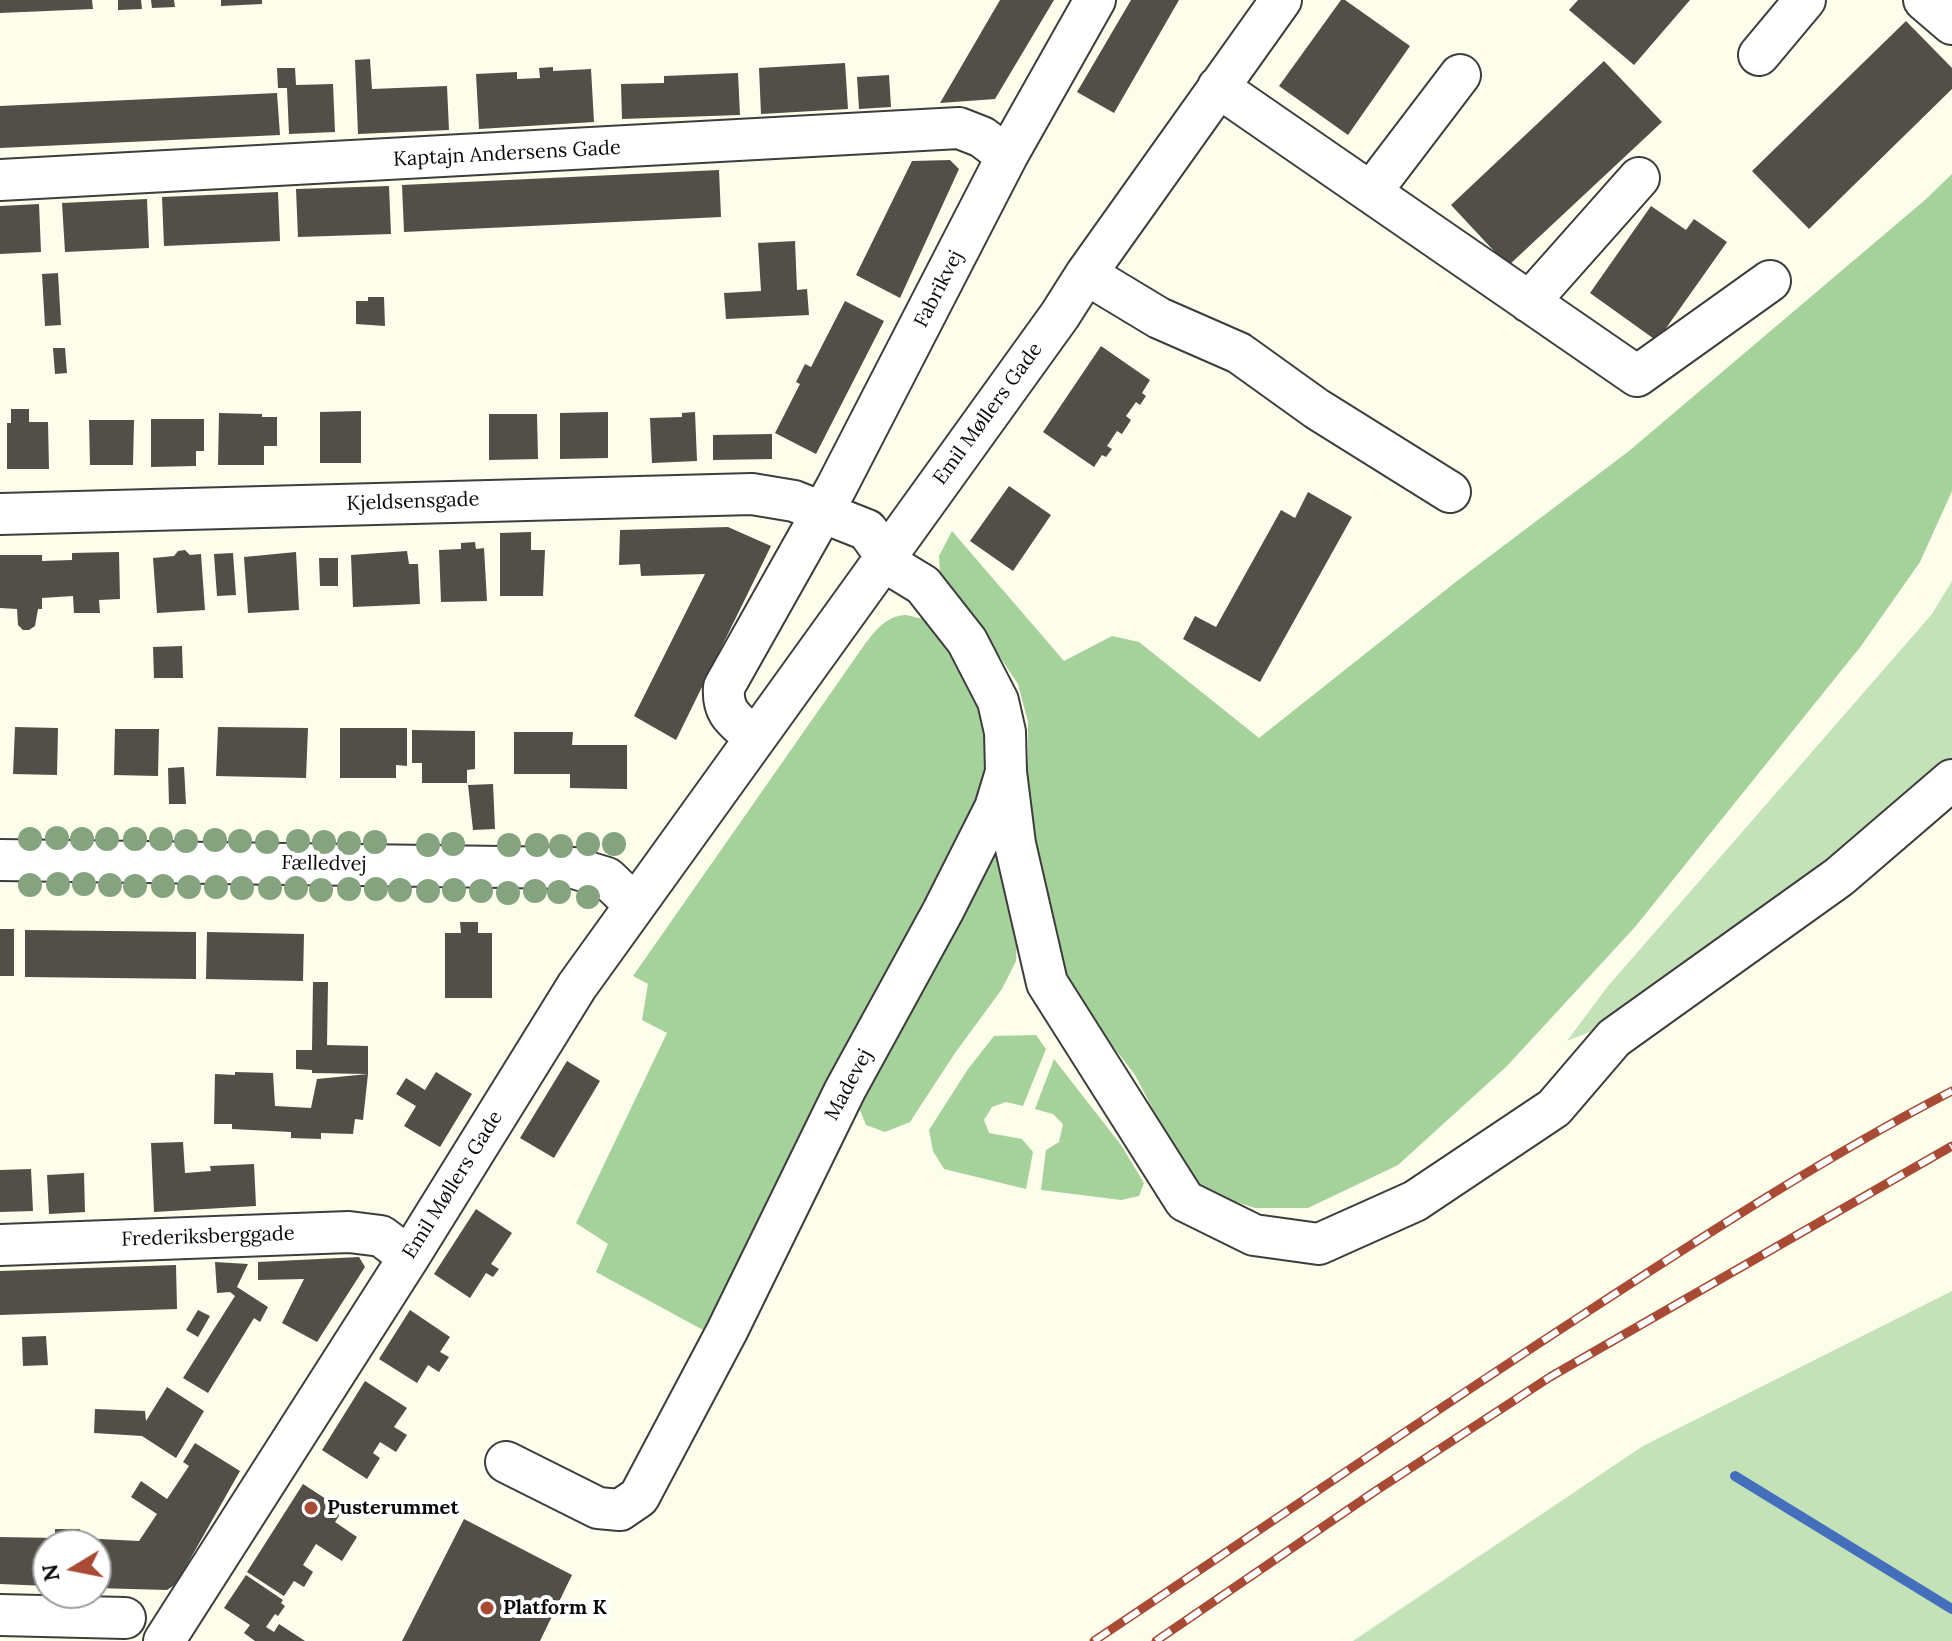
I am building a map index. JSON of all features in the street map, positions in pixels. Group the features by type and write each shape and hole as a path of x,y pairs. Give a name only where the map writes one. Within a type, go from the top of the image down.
{"street":[{"name":"Fabrikvej","path":"823,512 1007,156 1095,0"},
{"name":"Emil Møllers Gade","path":"164,1641 409,1257 577,986 1060,315 1281,0"},
{"path":"1759,55 1805,0"},
{"path":"1924,0 1952,24"},
{"path":"1371,192 1460,75"},
{"path":"1218,87 1637,376 1770,281"},
{"name":"Kaptajn Andersens Gade","path":"0,180 959,128 982,137 1007,156"},
{"path":"1529,302 1639,178"},
{"path":"1086,274 1159,318 1239,353 1317,409 1450,492"},
{"name":"Kjeldsensgade","path":"0,514 752,494 794,501 823,512"},
{"path":"754,737 723,704 724,687 823,512 867,530 884,557"},
{"name":"Madevej","path":"506,1462 598,1508 620,1510 639,1497 727,1331 845,1090 943,911 995,808 1006,772 1005,732 998,701 967,641 923,585 884,557"},
{"path":"1006,772 1015,844 1047,983 1185,1201 1254,1235 1319,1244 1415,1201 1554,1108 1614,1038 1839,877 1952,780"},
{"name":"Fælledvej","path":"0,860 574,868 607,878 635,905"},
{"name":"Frederiksberggade","path":"0,1245 349,1232 381,1236 409,1257"},
{"path":"0,1615 125,1618"}],"green space":[{"path":"1952,174 1952,491 1920,562 1861,646 1635,927 1507,1066 1398,1165 1308,1208 1255,1208 1205,1192 1169,1140 1135,1075 1057,973 1022,795 1028,758 1028,722 1018,684 970,612 948,590 940,572 939,556 952,531 1064,661 1112,636 1139,642 1259,738 1457,581 1629,451"},
{"path":"1952,581 1952,762 1820,873 1607,1025 1567,1041 1608,986 1932,614"},
{"path":"906,615 923,619 960,664 981,702 987,730 983,784 705,1331 596,1272 608,1244 576,1223 667,1033 642,1020 648,984 633,976 865,644 887,621"},
{"path":"995,839 1017,939 1016,961 1002,989 910,1122 885,1132 866,1125 857,1103"},
{"path":"1036,1035 1046,1049 1023,1106 1006,1102 992,1107 984,1120 989,1133 1022,1139 1033,1152 1026,1189 944,1169 933,1151 929,1130 968,1069 994,1036"},
{"path":"1054,1059 1121,1145 1144,1183 1139,1196 1121,1200 1041,1190 1046,1150 1059,1142 1063,1124 1053,1114 1035,1109"},
{"path":"1952,1291 1952,1641 1353,1641 1643,1446"}],"building":[{"path":"0,0 92,0 93,9 0,13"},
{"path":"118,0 141,0 142,9 118,10"},
{"path":"151,0 174,0 175,7 152,8"},
{"path":"221,0 262,0 262,4 221,6"},
{"path":"1000,0 1054,0 995,99 940,103"},
{"path":"1131,0 1179,0 1114,113 1077,92"},
{"path":"1341,0 1410,46 1348,135 1279,86"},
{"path":"1578,0 1690,0 1634,65 1569,10"},
{"path":"1906,21 1952,68 1952,89 1809,229 1752,171"},
{"path":"370,59 372,89 447,86 449,130 358,134 355,60"},
{"path":"1604,61 1662,122 1508,266 1451,205"},
{"path":"845,63 848,109 761,114 759,68"},
{"path":"553,67 553,71 591,69 594,122 479,129 476,74 517,72 517,79 540,78 539,68"},
{"path":"277,68 295,68 296,85 333,84 335,132 289,134 287,88 278,88"},
{"path":"738,73 740,115 622,119 621,84 664,83 664,76"},
{"path":"889,75 891,107 859,109 857,77"},
{"path":"277,93 280,135 0,148 0,106"},
{"path":"950,160 959,169 900,298 856,275 912,161"},
{"path":"719,170 721,217 404,232 402,185"},
{"path":"389,186 391,234 298,237 296,189"},
{"path":"278,192 280,241 164,246 162,197"},
{"path":"147,199 149,248 65,252 62,203"},
{"path":"39,204 41,252 0,254 0,206"},
{"path":"1651,206 1686,230 1694,219 1727,242 1657,341 1590,293"},
{"path":"795,241 797,290 807,289 809,315 726,319 724,293 761,291 758,243"},
{"path":"58,273 61,325 45,326 42,274"},
{"path":"368,297 384,297 385,326 356,324 356,301 368,301"},
{"path":"845,301 884,321 816,454 775,433 800,384 796,382 805,364 811,367"},
{"path":"1101,346 1150,380 1142,393 1146,396 1140,405 1136,402 1126,416 1131,420 1122,434 1117,431 1107,446 1112,449 1106,457 1102,455 1094,467 1043,432"},
{"path":"53,348 65,348 67,373 55,374"},
{"path":"11,409 29,409 29,422 48,422 49,469 7,469 7,423 11,423"},
{"path":"361,411 361,463 320,463 320,412"},
{"path":"608,412 608,458 560,459 560,413"},
{"path":"695,412 697,461 652,463 650,418 682,417 682,413"},
{"path":"219,413 277,417 277,446 264,446 264,465 218,465"},
{"path":"489,414 537,414 538,459 489,460"},
{"path":"151,419 204,419 204,451 196,451 196,466 151,467"},
{"path":"89,420 134,420 133,465 90,465"},
{"path":"772,434 772,459 713,460 713,435"},
{"path":"1009,486 1051,515 1013,571 970,541"},
{"path":"1308,492 1352,517 1260,682 1183,639 1195,616 1216,627 1281,510 1295,518"},
{"path":"728,527 771,546 676,740 634,716 705,574 641,576 640,564 619,565 620,530"},
{"path":"531,532 531,550 545,550 543,596 500,596 500,533"},
{"path":"475,542 476,549 484,548 487,601 441,602 439,550 461,549 461,543"},
{"path":"185,550 190,555 201,554 205,610 157,613 153,558 174,556 178,551"},
{"path":"407,551 409,564 418,564 420,604 353,607 351,555"},
{"path":"119,552 120,599 99,600 100,613 74,613 73,596 42,598 42,609 38,609 35,626 23,630 18,625 17,609 0,608 0,555 42,555 42,561 72,560 72,553"},
{"path":"296,552 299,610 248,613 244,557"},
{"path":"233,553 236,595 217,596 214,554"},
{"path":"319,558 338,558 338,586 320,586"},
{"path":"182,646 183,678 154,678 153,647"},
{"path":"15,727 58,728 57,775 13,774"},
{"path":"218,727 308,728 306,778 216,776"},
{"path":"340,728 407,728 407,766 396,765 396,778 340,778"},
{"path":"115,729 159,729 158,776 114,775"},
{"path":"412,730 475,731 475,769 467,770 467,783 422,783 422,763 412,763"},
{"path":"514,732 573,732 572,745 627,745 627,789 570,788 570,774 514,774"},
{"path":"184,767 186,804 169,804 168,768"},
{"path":"493,784 495,829 473,830 468,785"},
{"path":"460,922 478,922 478,933 492,933 492,998 445,998 445,933 461,933"},
{"path":"0,929 14,929 14,976 0,976"},
{"path":"25,930 196,932 196,979 25,977"},
{"path":"207,932 304,934 303,981 206,979"},
{"path":"313,982 328,982 327,1045 368,1046 368,1074 312,1073 312,1070 296,1069 296,1050 312,1050"},
{"path":"567,1061 600,1081 554,1158 520,1138"},
{"path":"235,1072 273,1073 275,1106 311,1108 317,1079 368,1074 363,1120 355,1119 353,1134 321,1133 321,1139 291,1138 291,1132 232,1129 232,1124 214,1124 215,1074 235,1075"},
{"path":"436,1072 472,1094 440,1147 404,1126 416,1106 396,1094 406,1078 425,1090"},
{"path":"183,1142 185,1173 211,1171 210,1166 254,1164 256,1206 154,1212 151,1143"},
{"path":"31,1169 33,1211 0,1212 0,1170"},
{"path":"84,1173 85,1212 49,1214 47,1175"},
{"path":"476,1209 512,1233 491,1264 499,1269 493,1277 486,1273 470,1298 434,1274"},
{"path":"359,1257 365,1267 317,1342 282,1323 304,1279 258,1280 258,1262"},
{"path":"215,1262 248,1264 237,1287 268,1307 260,1322 254,1318 208,1393 183,1378 235,1296 230,1292 217,1293"},
{"path":"176,1265 177,1309 0,1315 0,1271"},
{"path":"198,1310 210,1316 198,1337 186,1330"},
{"path":"410,1310 450,1337 440,1352 449,1357 439,1372 428,1365 417,1383 379,1359"},
{"path":"46,1336 48,1365 23,1366 22,1337"},
{"path":"365,1381 407,1408 394,1427 407,1435 396,1452 380,1442 373,1453 380,1458 367,1479 322,1450"},
{"path":"167,1387 204,1411 176,1458 142,1436 94,1433 95,1409 145,1411 146,1421"},
{"path":"195,1443 240,1471 176,1584 167,1590 112,1588 112,1540 139,1541 157,1514 131,1497 141,1481 167,1499 189,1466 183,1462"},
{"path":"303,1484 343,1510 335,1522 357,1537 342,1561 316,1544 303,1565 313,1572 304,1587 294,1581 284,1596 247,1572"},
{"name":"Platform K","path":"464,1519 572,1575 540,1641 402,1641"},
{"path":"0,1537 32,1538 32,1585 0,1584"},
{"path":"246,1575 283,1600 281,1603 285,1606 266,1627 274,1632 279,1624 305,1641 255,1641 244,1633 250,1625 224,1608"}],"waterway":[{"path":"1735,1476 1952,1609"}],"railway":[{"path":"1094,1641 1674,1256 1811,1170 1952,1091"},
{"path":"1156,1641 1377,1490 1550,1377 1952,1146"}],"place":[{"name":"Pusterummet","path":"311,1508"},
{"name":"Platform K","path":"487,1608"}]}
